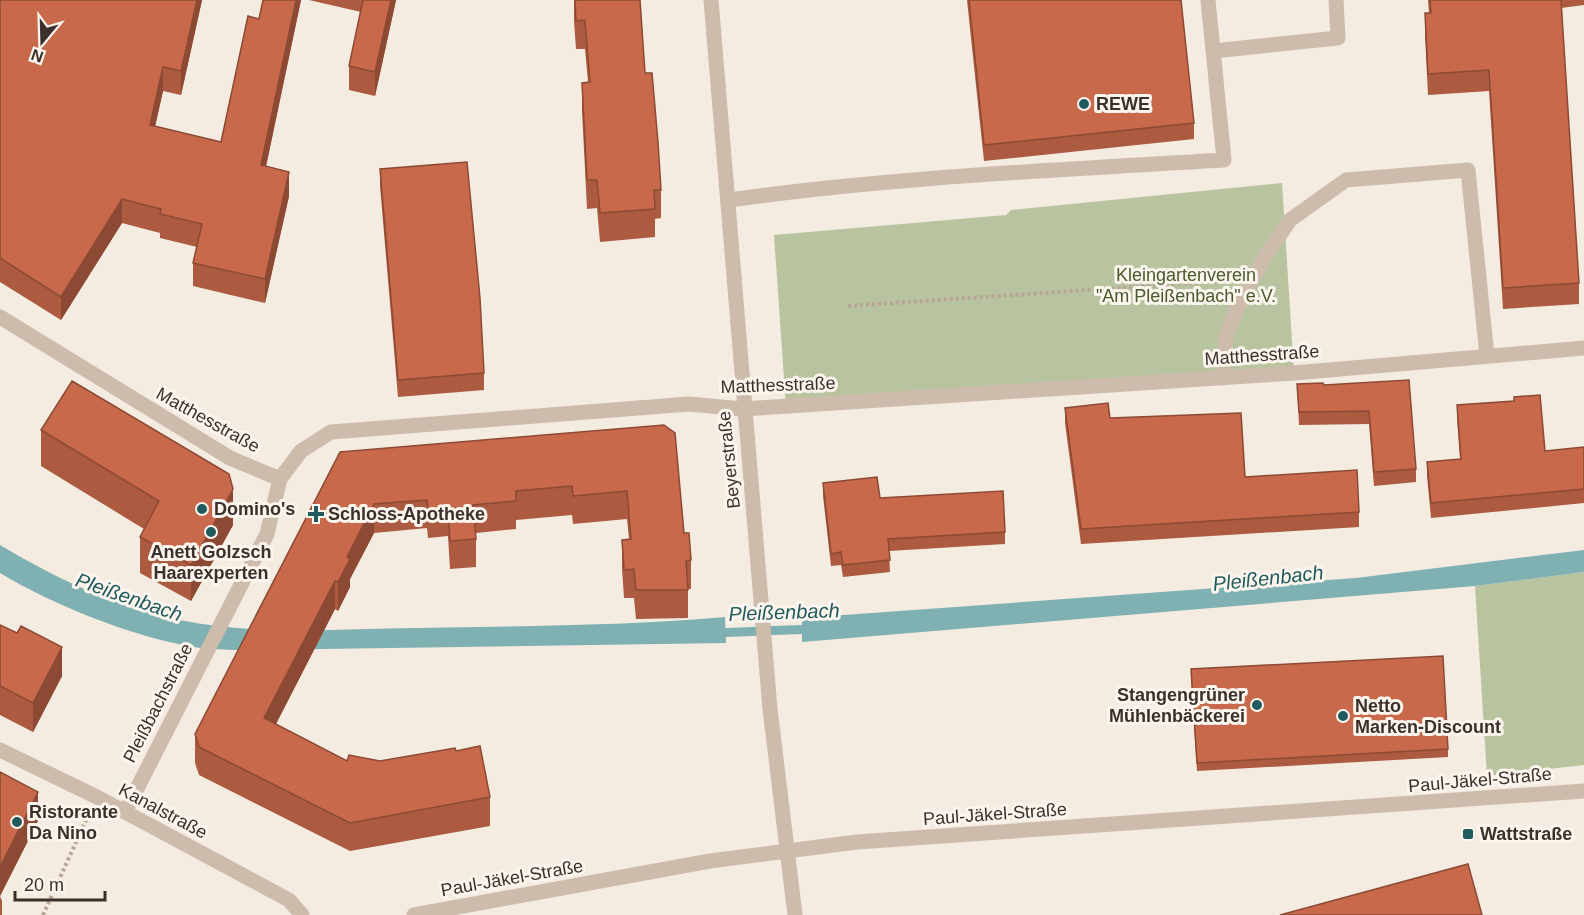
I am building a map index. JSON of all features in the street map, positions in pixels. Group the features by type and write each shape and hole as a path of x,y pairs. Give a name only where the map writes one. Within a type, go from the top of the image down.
{"street":[{"name":"Beyerstraße","path":"711,0 729,200 743,410 764,619 770,709 795,915"},
{"path":"729,200 808,189 944,178 1224,160 1208,0"},
{"path":"1213,51 1338,38 1336,0"},
{"path":"1223,378 1226,336 1252,279 1290,220 1346,180 1468,170 1487,356"},
{"name":"Matthesstraße","path":"0,317 230,458 280,479 301,451 331,432 689,404 743,410 1223,378 1584,348"},
{"name":"Pleißbachstraße","path":"125,812 200,661 267,534 280,479"},
{"name":"Kanalstraße","path":"0,750 97,797 289,900 302,915"},
{"name":"Paul-Jäkel-Straße","path":"414,915 710,861 857,842 1584,791"}],"path":[{"path":"848,306 1252,279"},
{"path":"43,915 97,797"}],"green space":[{"name":"Kleingartenverein \"Am Pleißenbach\" e.V.","path":"1282,183 1294,373 786,407 774,235 1006,215 1011,210"},
{"path":"1584,572 1584,765 1487,776 1475,586"}],"water":[{"path":"0,545 65,580 109,599 156,614 209,625 268,630 327,630 609,624 725,617 726,643 249,650 201,648 120,628 44,597 0,573"},
{"path":"1584,550 1584,572 1475,586 802,642 802,618 1356,578"}],"building":[{"path":"0,0 197,0 181,71 163,67 150,125 221,142 248,16 259,19 263,0 296,0 261,165 289,172 265,279 193,263 202,224 160,214 161,209 122,199 61,297 0,258"},
{"path":"363,0 391,0 375,72 349,66"},
{"path":"575,0 640,0 645,73 652,73 658,142 661,190 654,190 655,209 600,213 597,180 587,180 582,83 590,82 585,20 576,21"},
{"name":"REWE","path":"969,0 1181,0 1194,123 984,145"},
{"path":"1430,0 1561,0 1579,283 1503,288 1489,70 1428,74 1425,13 1431,13"},
{"path":"467,162 480,298 484,373 398,380 380,169"},
{"path":"1409,380 1416,469 1374,472 1369,411 1299,412 1297,384 1323,383 1324,385"},
{"path":"72,381 229,474 233,489 191,565 140,537 159,501 41,430"},
{"path":"1540,395 1545,451 1584,447 1584,489 1431,503 1427,462 1461,459 1457,405 1514,401 1514,397"},
{"path":"1108,403 1110,418 1241,413 1245,477 1357,470 1359,512 1081,529 1065,408"},
{"path":"664,425 675,433 684,533 689,533 691,560 686,561 688,590 636,590 634,569 624,570 622,540 631,539 627,491 573,496 572,486 516,491 516,501 473,505 476,539 450,541 448,508 428,510 427,500 374,504 347,557 350,559 338,582 335,581 264,718 347,761 349,755 380,761 480,746 490,797 350,823 199,747 195,734 340,452"},
{"path":"877,477 880,498 1003,491 1005,532 888,539 890,560 843,565 841,552 831,554 823,483"},
{"path":"0,625 17,633 21,626 62,647 33,703 0,686"},
{"name":"Netto Marken-Discount","path":"1443,656 1448,749 1197,763 1191,669"},
{"path":"0,772 38,792 0,867"},
{"path":"1468,864 1482,915 1280,915"}],"waterway":[{"name":"Pleißenbach","path":"714,633 814,629"}],"place":[{"name":"REWE","path":"1084,104"},
{"name":"Domino's","path":"202,509"},
{"name":"Schloss-Apotheke","path":"316,514"},
{"name":"Anett Golzsch Haarexperten","path":"211,532"},
{"name":"Stangengrüner Mühlenbäckerei","path":"1257,705"},
{"name":"Netto Marken-Discount","path":"1343,716"},
{"name":"Ristorante Da Nino","path":"17,822"},
{"name":"Wattstraße","path":"1468,834"}]}
